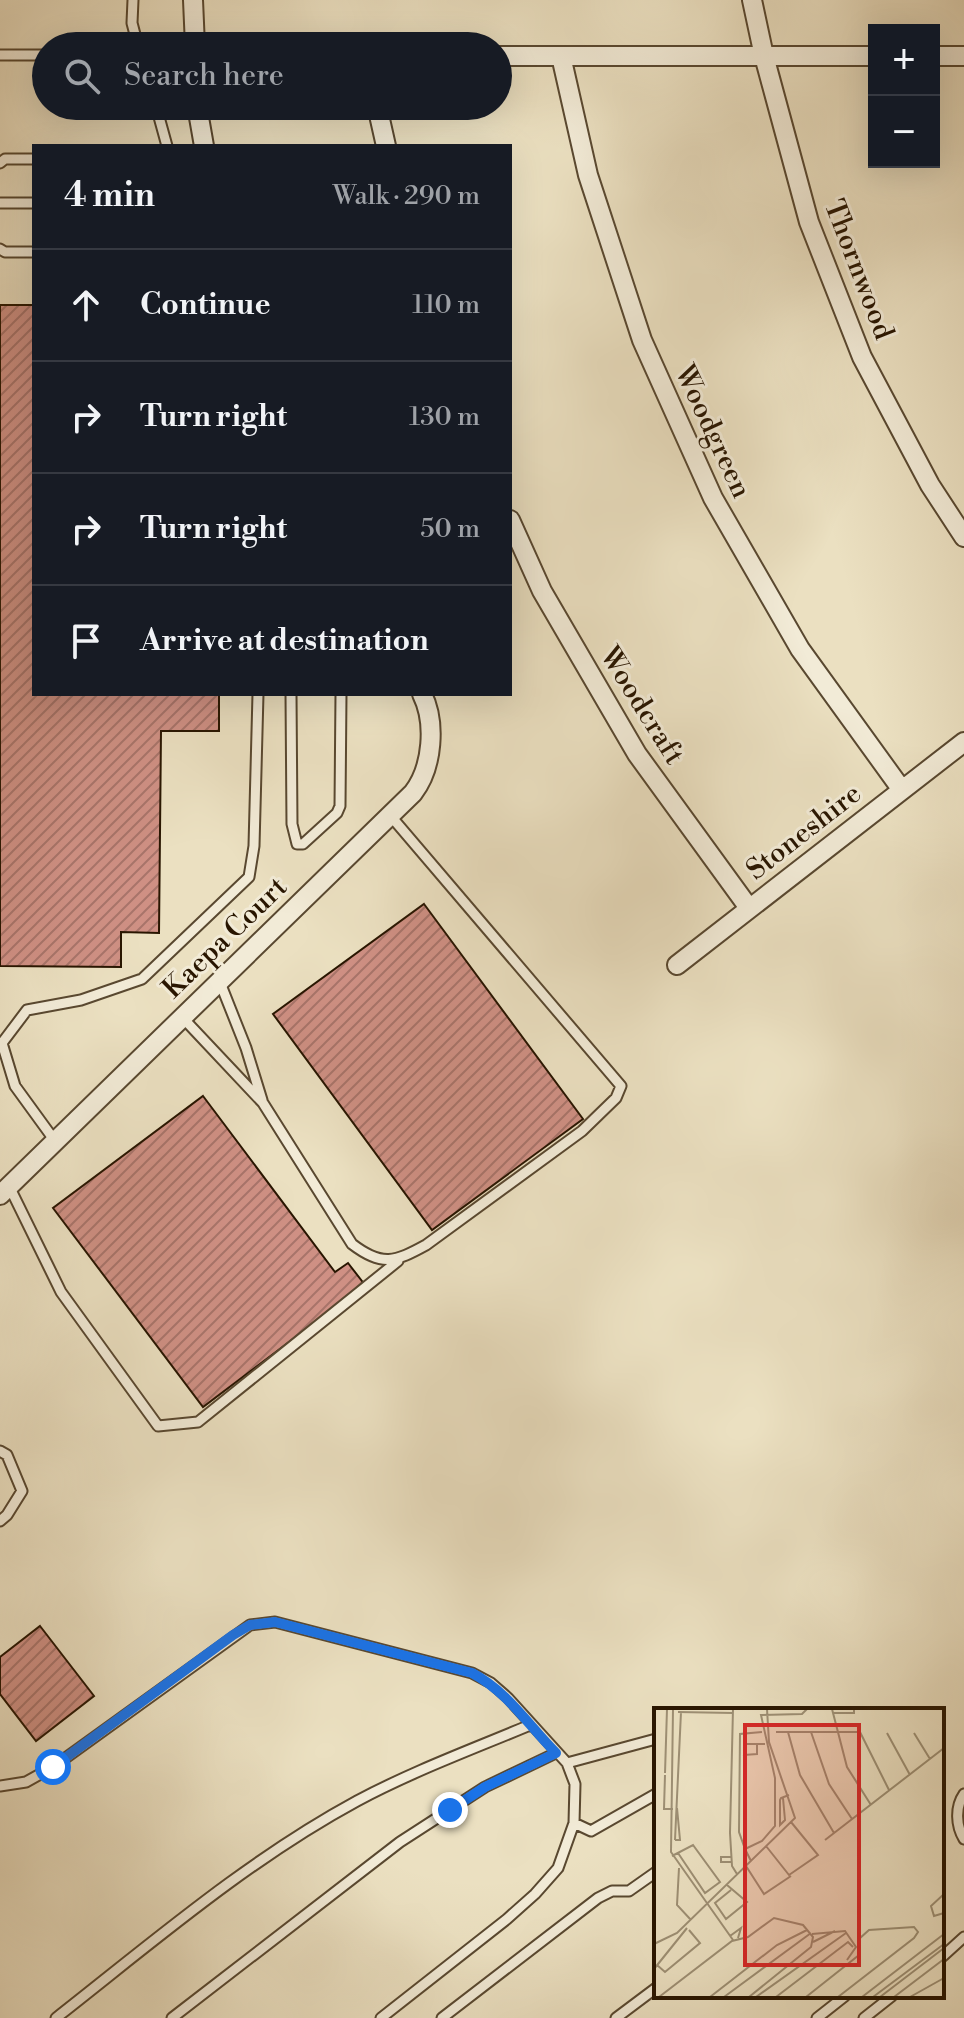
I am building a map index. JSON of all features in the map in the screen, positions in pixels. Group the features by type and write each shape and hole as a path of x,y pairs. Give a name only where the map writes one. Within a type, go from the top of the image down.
{"street":[{"path":"193,0 194,32"},
{"name":"Thornwood","path":"752,0 809,222 862,357 930,485 964,537"},
{"path":"512,56 868,56"},
{"name":"Woodgreen","path":"561,56 588,175 642,340 713,498 800,649 902,790"},
{"path":"940,56 964,56"},
{"path":"199,120 204,144"},
{"path":"380,120 386,144"},
{"name":"Woodcraft","path":"512,524 542,591 637,754 749,908"},
{"name":"Kaepa Court","path":"5,1190 420,784 430,741 430,712 423,696"},
{"name":"Stoneshire","path":"677,965 964,742"}],"lane":[{"path":"133,0 134,32"},
{"path":"0,55 32,55"},
{"path":"160,120 166,144"},
{"path":"0,163 5,159 32,159"},
{"path":"0,203 32,203"},
{"path":"0,249 5,252 32,252"},
{"path":"55,1141 15,1086 1,1042 27,1010 81,1000 142,979 249,877 254,846 258,696"},
{"path":"291,696 292,824 297,844 303,844 337,813 340,806 341,696"},
{"path":"5,1190 61,1292 158,1426 198,1422 398,1261 426,1245 582,1131 616,1098 621,1086 389,814"},
{"path":"219,980 246,1048 263,1103"},
{"path":"182,1017 263,1103 352,1244 371,1258 398,1261"},
{"path":"0,1451 7,1455 22,1491 0,1521"},
{"path":"0,1786 26,1782 53,1767 250,1625 275,1622 472,1673 491,1683 567,1763 575,1784 574,1823 558,1868 535,1894 381,2018"},
{"path":"56,2018 223,1887 281,1847 358,1801 530,1725"},
{"path":"567,1763 654,1740"},
{"path":"172,2018 400,1842 485,1787 556,1753"},
{"path":"964,1794 958,1812 958,1824 964,1839"},
{"path":"574,1823 591,1831 654,1795"},
{"path":"442,2018 598,1898 612,1891 629,1891 654,1873"},
{"path":"944,1955 964,1937"},
{"path":"616,2018 654,1990"},
{"path":"817,2018 842,1998"},
{"path":"864,2018 889,1998"}],"building":[{"path":"0,305 32,305 32,696 219,696 219,731 161,731 159,933 121,932 121,967 0,966"},
{"path":"424,904 583,1119 432,1230 273,1014"},
{"path":"203,1096 335,1272 348,1263 365,1285 203,1407 53,1208"},
{"path":"40,1626 94,1696 36,1741 0,1694 0,1657"}],"route":[{"path":"53,1767 233,1635 250,1625 275,1622 472,1673 491,1683 508,1698 556,1753 485,1787 450,1810"}]}
